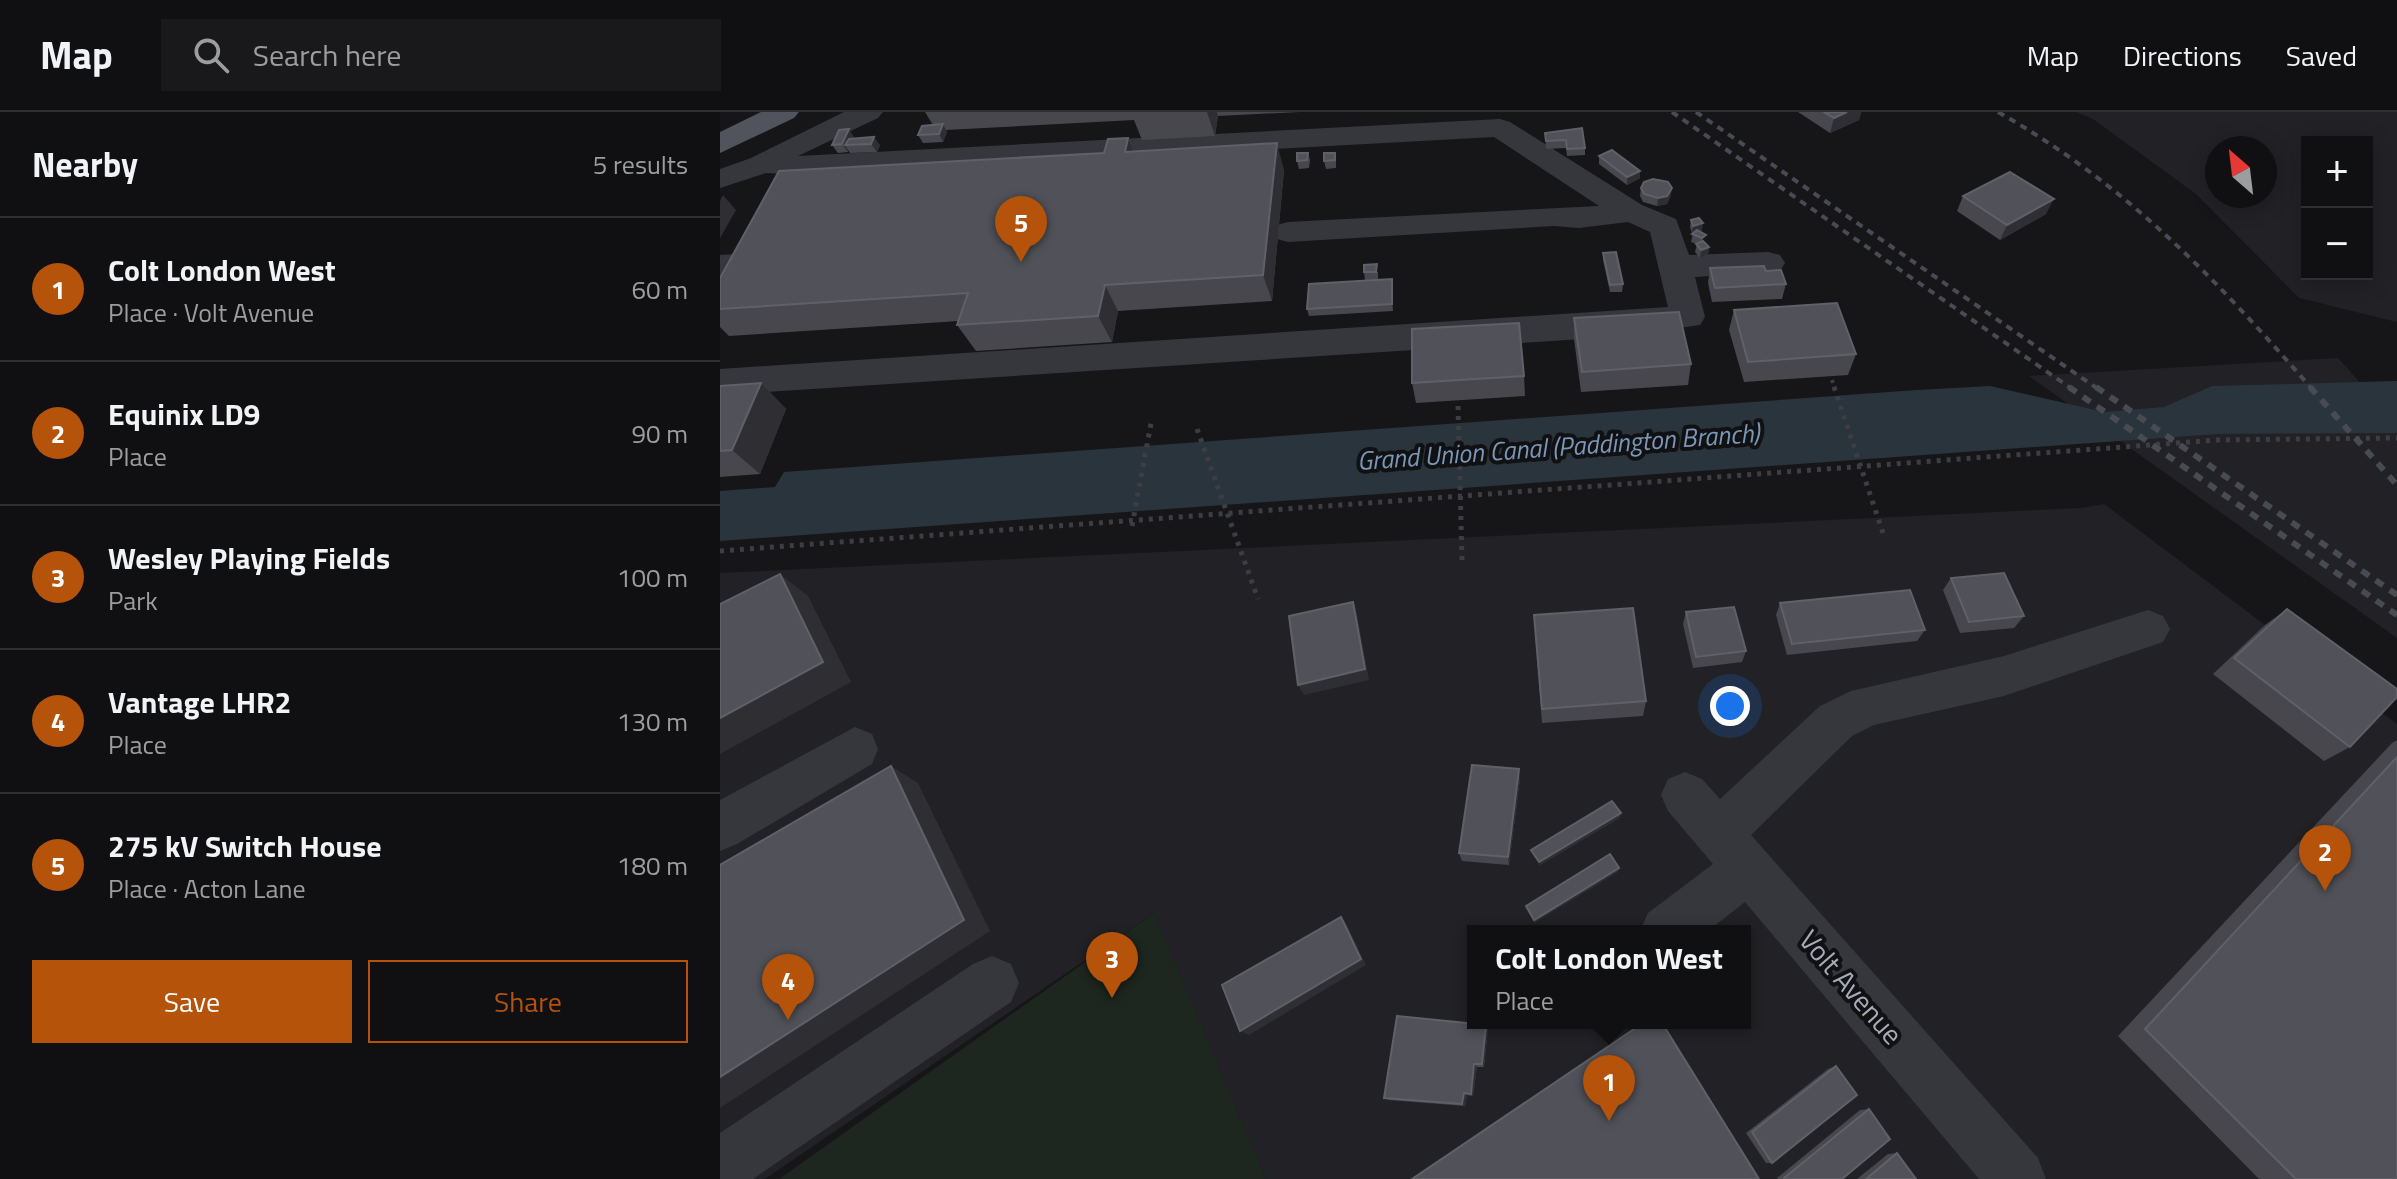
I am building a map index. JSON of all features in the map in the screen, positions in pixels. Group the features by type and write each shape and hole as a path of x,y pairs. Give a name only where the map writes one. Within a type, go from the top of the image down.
{"main road":[{"path":"720,144 784,112"}],"street":[{"path":"720,179 763,164 806,140 868,112"},
{"path":"720,382 1613,325 1688,317 1665,226 1631,212 1509,120 805,166 763,164"},
{"path":"1288,232 1554,216 1579,218 1631,212"},
{"path":"1675,267 1768,263"},
{"path":"1669,925 1717,831 1751,805 1836,721 1867,706 2004,676 2148,629"},
{"path":"720,827 855,749"},
{"name":"Volt Avenue","path":"1717,831 2017,1179"},
{"path":"720,1167 992,983"}],"path":[{"path":"1832,380 1884,536"},
{"path":"1458,406 1462,560"},
{"path":"1132,526 1152,418"},
{"path":"1197,429 1258,599"},
{"path":"720,551 2217,440 2397,438"}],"shaded area":[{"path":"2076,112 2397,112 2397,322 2299,298 2210,208 2277,208 2277,136 2205,136 2205,203 2093,119"},
{"path":"2338,358 2397,424 2397,638 2029,376"},
{"path":"2104,504 2397,724 2397,1179 1266,1179 1153,914 765,1179 720,1179 720,573 2081,508"},
{"path":"1154,913 1266,1179 779,1179"}],"water":[{"name":"Grand Union Canal (Paddington Branch)","path":"2397,381 2397,433 2217,434 720,541 720,491 775,487 784,472 1917,390 1990,386 2104,412 2164,407 2212,386"}],"building":[{"path":"1824,112 1847,112 1834,118"},
{"path":"943,124 939,134 918,135 922,126"},
{"path":"1582,128 1585,148 1567,149 1566,140 1546,141 1545,133"},
{"path":"849,129 842,144 832,145 839,130"},
{"path":"874,137 871,144 845,145 849,139"},
{"path":"1128,138 1125,152 1277,143 1263,275 1105,285 1098,316 957,325 968,293 720,309 720,278 779,171 1104,153 1108,139"},
{"path":"1612,150 1640,171 1627,177 1599,156"},
{"path":"1297,153 1308,153 1307,160 1297,161"},
{"path":"1324,153 1335,153 1335,160 1324,161"},
{"path":"2010,172 2054,199 2007,225 1963,196"},
{"path":"1653,179 1668,182 1672,188 1667,196 1658,198 1644,194 1641,188 1644,182"},
{"path":"1699,218 1703,223 1693,226 1691,220"},
{"path":"1697,230 1706,235 1702,238 1692,234"},
{"path":"1703,241 1709,247 1701,250 1696,244"},
{"path":"1616,252 1623,284 1610,285 1603,253"},
{"path":"1377,264 1376,272 1364,272 1364,265"},
{"path":"1764,266 1766,271 1781,270 1786,284 1715,288 1710,268"},
{"path":"1392,279 1392,304 1307,309 1309,284"},
{"path":"1837,303 1856,354 1748,362 1734,310"},
{"path":"1679,312 1691,364 1582,372 1574,318"},
{"path":"1519,323 1524,376 1412,383 1412,329"},
{"path":"761,383 732,450 720,451 720,386"},
{"path":"2004,573 2024,616 1969,622 1951,578"},
{"path":"780,574 823,662 720,718 720,604"},
{"path":"1910,590 1925,630 1792,644 1780,603"},
{"path":"1353,602 1365,669 1298,685 1289,616"},
{"path":"1734,607 1746,651 1696,657 1686,612"},
{"path":"1633,608 1646,701 1542,709 1534,615"},
{"path":"2287,609 2397,689 2397,697 2350,747 2234,658"},
{"path":"2397,757 2397,1179 2296,1179 2145,1029"},
{"path":"1472,765 1519,769 1508,857 1459,853"},
{"path":"891,766 964,920 720,1077 720,865"},
{"path":"1612,801 1621,813 1539,862 1531,850"},
{"path":"1610,854 1619,868 1534,920 1526,906"},
{"path":"1341,917 1361,959 1240,1031 1222,985"},
{"path":"1397,1016 1467,1023 1467,1029 1486,1029 1482,1064 1474,1064 1471,1094 1464,1093 1462,1104 1384,1098"},
{"path":"1634,1029 1666,1029 1759,1179 1412,1179"},
{"path":"1836,1066 1857,1095 1772,1163 1752,1132"},
{"path":"1869,1109 1890,1139 1842,1179 1784,1179 1784,1178"},
{"path":"1897,1153 1916,1179 1866,1179"}],"railway":[{"path":"1672,112 2072,389"},
{"path":"1696,112 2098,389"},
{"path":"1998,112 2045,140 2129,203 2204,272 2312,389"},
{"path":"2069,387 2397,615"},
{"path":"2096,387 2397,595"},
{"path":"2310,387 2397,485"}],"place":[{"name":"275 kV Switch House","path":"1021,262"},
{"name":"Equinix LD9","path":"2325,891"},
{"name":"Wesley Playing Fields","path":"1112,998"},
{"name":"Vantage LHR2","path":"788,1020"},
{"name":"Colt London West","path":"1609,1121"}]}
